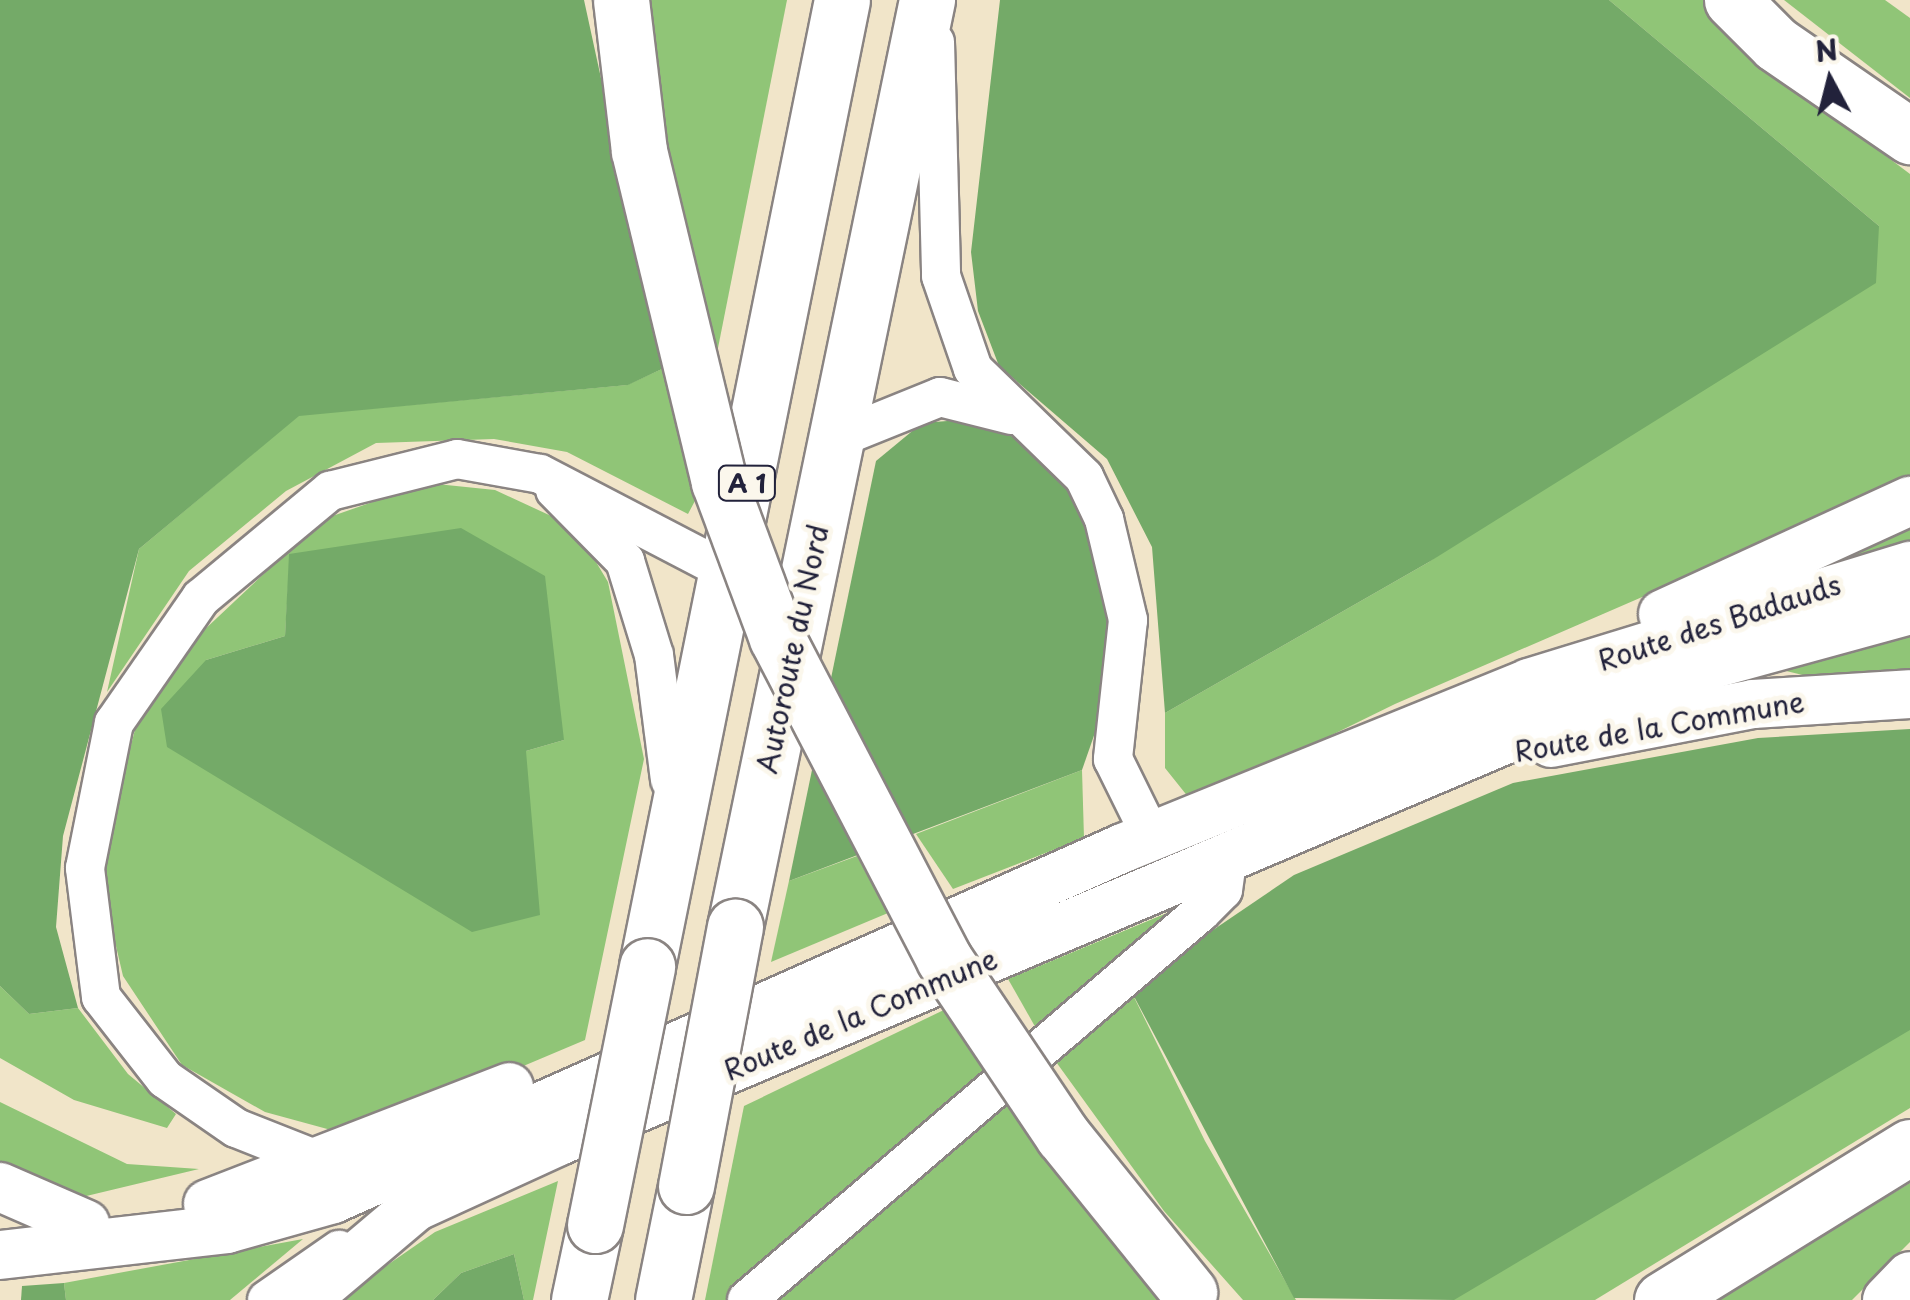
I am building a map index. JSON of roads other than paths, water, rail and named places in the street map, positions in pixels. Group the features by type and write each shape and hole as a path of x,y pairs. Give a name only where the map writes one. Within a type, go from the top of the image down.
{"highway":[{"path":"621,0 639,152 719,482 778,638 944,959 1063,1136 1192,1296"},
{"name":"A 1","path":"579,1300 730,573 842,0"},
{"name":"Autoroute du Nord","path":"664,1300 836,439 931,0"},
{"path":"1732,0 1776,44 1910,136"},
{"path":"1662,1300 1910,1147"}],"main road":[{"path":"1529,683 1742,574 1910,501"},
{"name":"Route des Badauds","path":"1529,683 1910,566"},
{"name":"Route de la Commune","path":"414,1207 1228,854 1469,759 1629,686 1910,610"},
{"name":"Route de la Commune","path":"1136,842 1529,683"},
{"name":"Route de la Commune","path":"1469,759 1753,704 1910,694"},
{"path":"22,1253 86,1224 201,1206 322,1162 971,895 1136,842"},
{"path":"22,1253 227,1229 332,1199 1136,842"},
{"path":"0,1187 86,1224"},
{"path":"305,1300 414,1207"},
{"path":"1888,1300 1910,1276"}],"street":[{"path":"931,0 941,276 973,369 1018,418 1084,477 1119,563 1128,666 1113,759 1136,842"},
{"path":"836,439 940,396 980,400 1018,418"},
{"path":"322,1162 236,1128 164,1079 101,997 85,868 114,723 202,598 330,491 457,459 540,474 730,573"},
{"path":"540,474 626,561 668,743 672,840"},
{"path":"747,1300 1201,912 1223,890 1228,854"},
{"name":"Route de la Commune","path":"267,1300 414,1207"}]}
